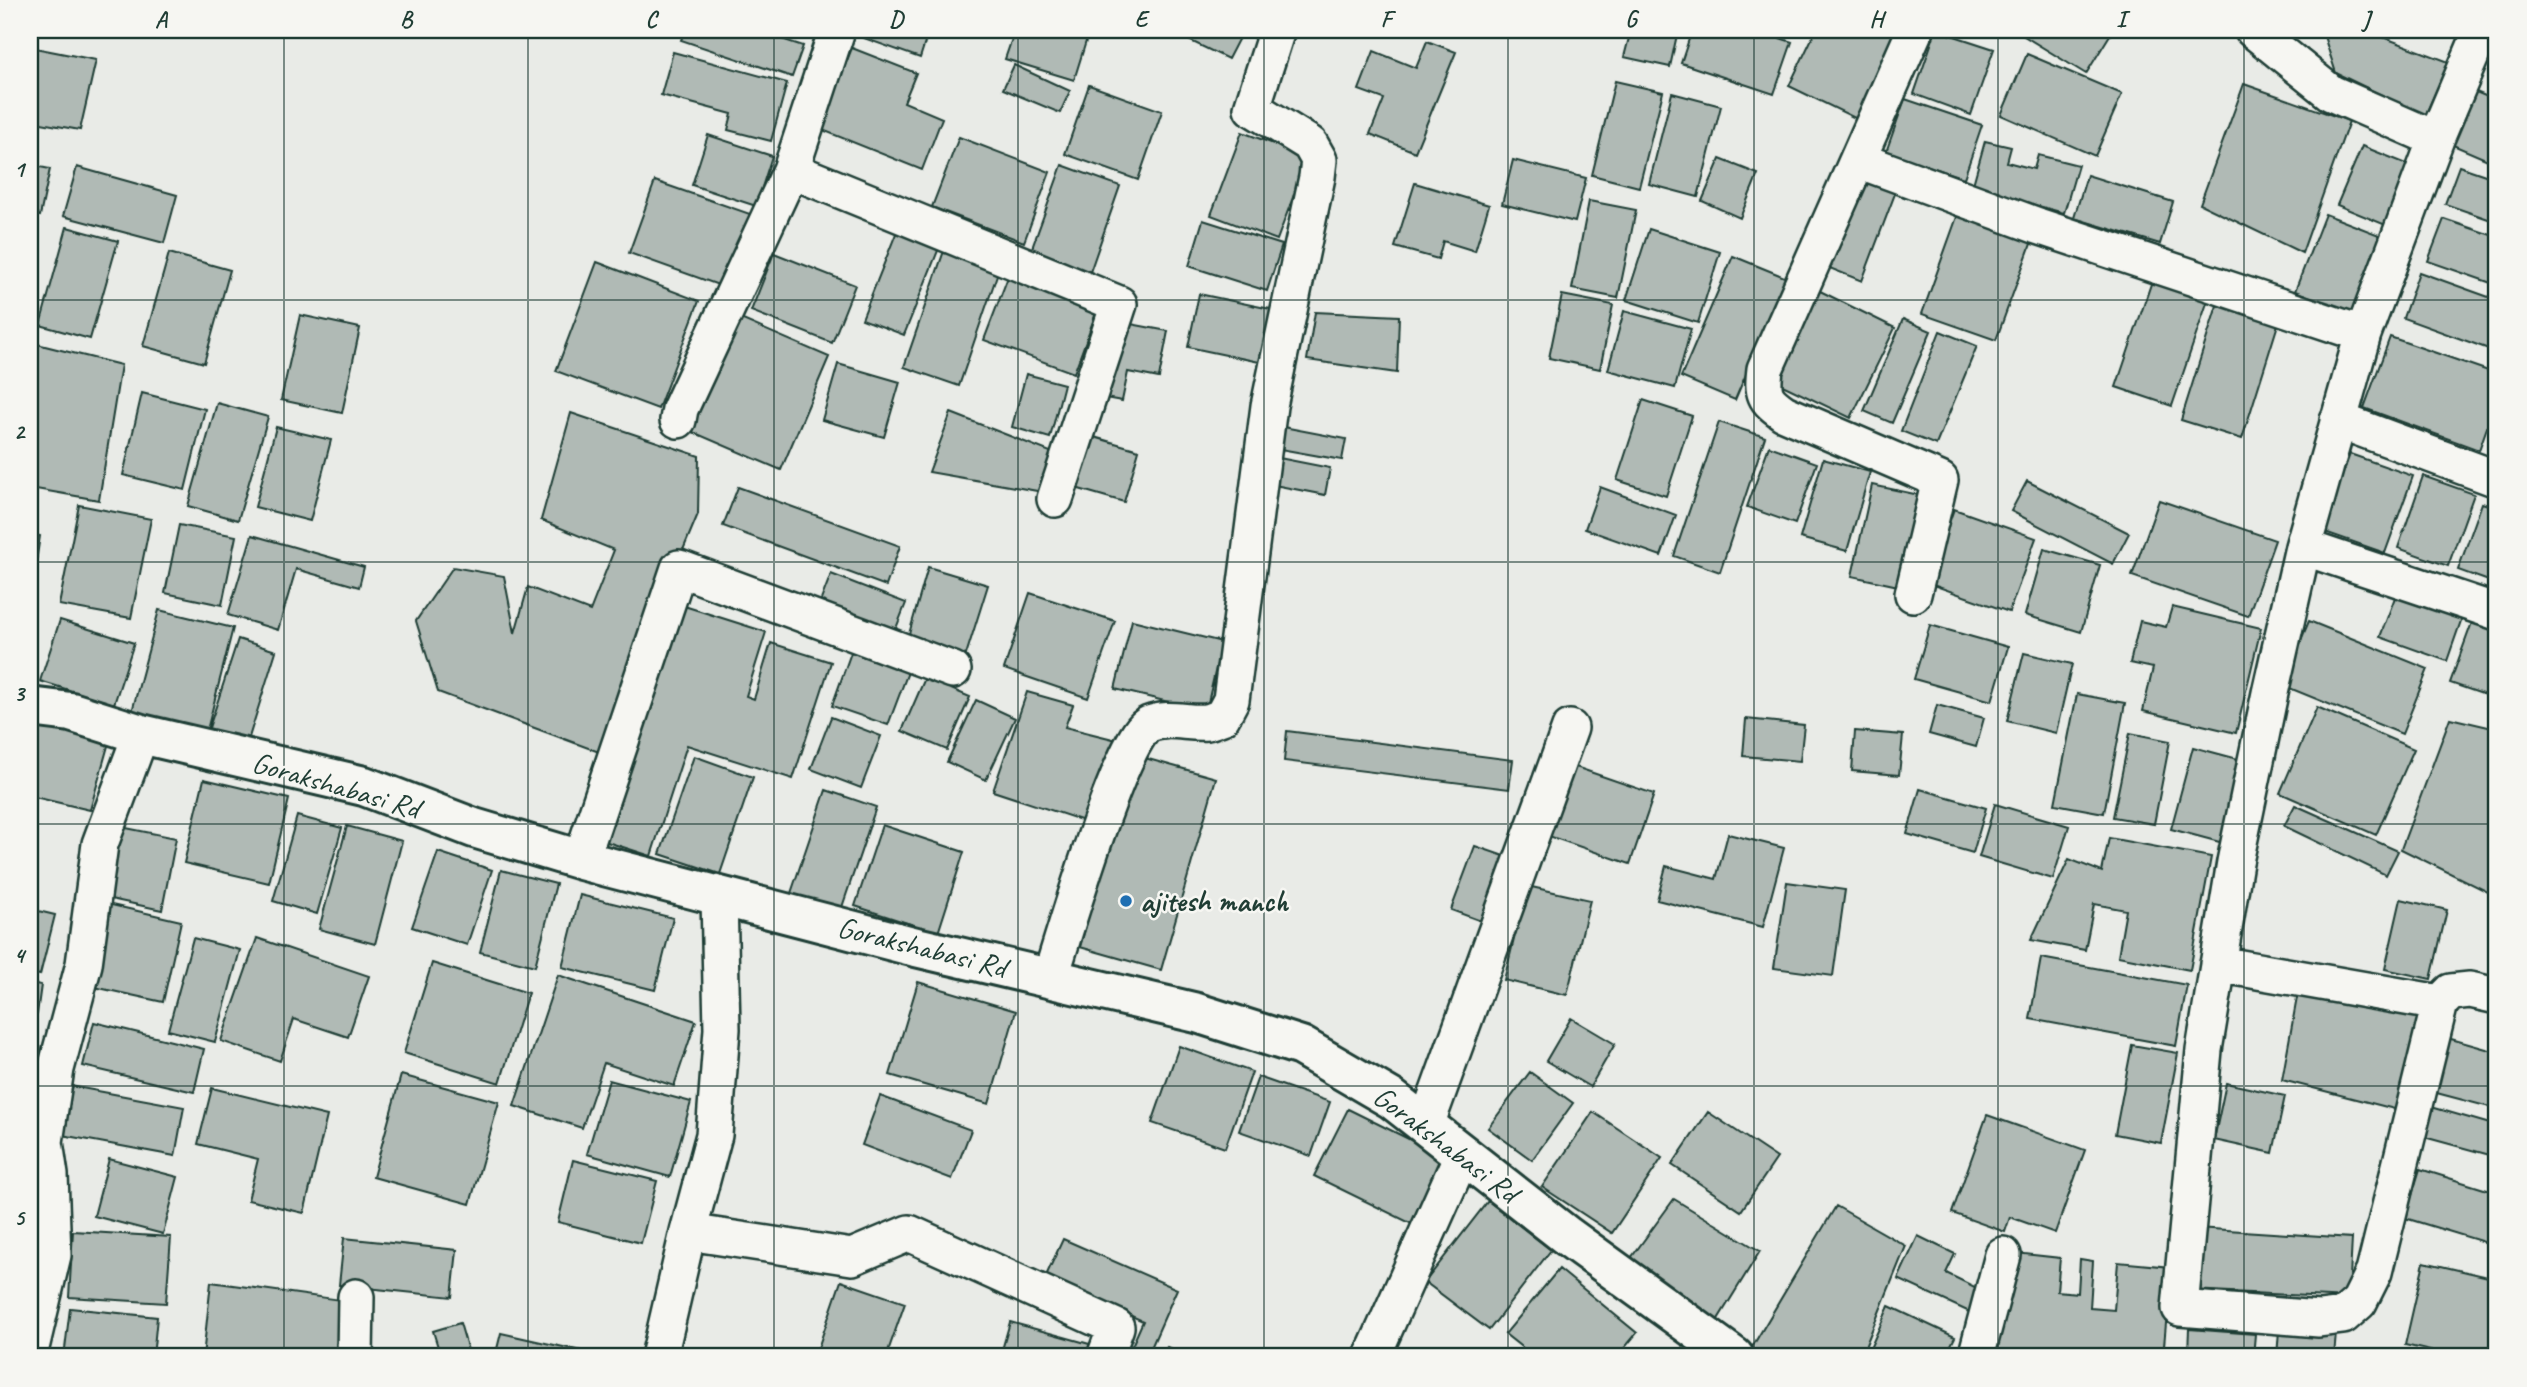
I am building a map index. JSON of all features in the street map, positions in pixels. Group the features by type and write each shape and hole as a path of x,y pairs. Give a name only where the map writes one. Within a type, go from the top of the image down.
{"street":[{"path":"678,420 686,397 791,170 837,30"},
{"path":"1050,979 1090,852 1133,741 1146,725 1172,719 1208,722 1222,717 1231,700 1269,406 1317,177 1318,160 1310,144 1252,108 1278,30"},
{"path":"1913,594 1940,480 1784,412 1768,401 1763,386 1765,369 1915,30"},
{"path":"2253,30 2331,93 2436,139"},
{"path":"2482,30 2436,139 2363,334 2303,547 2241,836 2204,1049 2180,1308 2319,1319 2343,1316 2359,1302 2374,1272 2440,1003 2451,992 2470,989 2497,996"},
{"path":"1858,160 2038,226 2363,334"},
{"path":"791,170 1119,304 1055,499"},
{"path":"2339,420 2497,479"},
{"path":"2303,547 2497,612"},
{"path":"581,860 679,568 953,670"},
{"name":"Gorakshabasi Rd","path":"30,707 71,712 141,734 364,786 474,828 581,860 719,898 1197,1013 1301,1046 1392,1099 1567,1236 1734,1357"},
{"path":"1426,1125 1570,728"},
{"path":"30,1352 53,1255 50,1175 45,1142 56,1069 83,964 100,844 141,734"},
{"path":"659,1357 714,1135 722,1029 719,898"},
{"path":"2218,964 2440,1003"},
{"path":"1372,1357 1463,1153"},
{"path":"688,1233 852,1257 909,1233 1116,1327 1105,1357"},
{"path":"1976,1357 2003,1255"},
{"path":"355,1357 356,1297"}],"building":[{"path":"685,30 754,30 803,46 792,77 681,40"},
{"path":"860,30 929,30 920,58 858,36"},
{"path":"1015,30 1061,30 1087,38 1074,80 1005,59"},
{"path":"1243,30 1228,59 1172,32"},
{"path":"1631,30 1678,30 1670,67 1624,57"},
{"path":"1692,30 1755,30 1792,42 1774,94 1681,63"},
{"path":"1816,30 1900,30 1859,120 1789,86"},
{"path":"1936,30 1994,49 1971,115 1914,94"},
{"path":"2028,30 2113,30 2086,74 2024,36"},
{"path":"2322,30 2364,30 2449,62 2425,116 2336,73"},
{"path":"2497,39 2497,69 2486,64"},
{"path":"1427,41 1456,52 1415,152 1370,134 1384,99 1359,90 1374,51 1416,68"},
{"path":"30,47 96,60 80,130 30,121"},
{"path":"852,48 916,73 904,102 942,118 922,170 820,129"},
{"path":"673,52 787,83 771,141 728,130 732,114 661,95"},
{"path":"2027,54 2122,94 2095,156 2001,115"},
{"path":"1014,65 1070,91 1060,113 1003,89"},
{"path":"1615,81 1663,92 1639,187 1592,175"},
{"path":"2244,84 2349,121 2302,253 2200,204"},
{"path":"1089,85 1162,111 1138,180 1065,154"},
{"path":"2469,89 2497,101 2497,164 2446,142"},
{"path":"1672,93 1721,106 1698,197 1649,184"},
{"path":"1905,99 1982,125 1964,178 1886,152"},
{"path":"1242,132 1308,157 1277,240 1211,215"},
{"path":"708,135 772,156 756,206 692,185"},
{"path":"959,137 1050,172 1024,242 932,207"},
{"path":"1985,141 2011,147 2007,162 2034,169 2038,155 2078,165 2064,213 1972,188"},
{"path":"2362,146 2412,166 2388,226 2337,205"},
{"path":"1720,159 1758,174 1740,218 1702,201"},
{"path":"1513,160 1586,178 1575,222 1502,204"},
{"path":"30,165 50,169 40,216 30,214"},
{"path":"1062,165 1120,186 1090,272 1031,251"},
{"path":"2459,166 2497,179 2497,222 2445,204"},
{"path":"77,167 177,195 164,243 63,216"},
{"path":"1864,169 1899,183 1862,281 1827,267"},
{"path":"2087,175 2173,202 2160,244 2074,218"},
{"path":"655,181 750,214 724,287 629,253"},
{"path":"1415,183 1489,205 1475,251 1443,241 1438,259 1395,247"},
{"path":"1589,201 1636,210 1618,298 1572,289"},
{"path":"1958,214 2032,241 1996,340 1922,314"},
{"path":"2325,214 2392,240 2361,317 2295,291"},
{"path":"2444,219 2497,237 2497,285 2428,261"},
{"path":"1203,220 1282,245 1267,291 1189,266"},
{"path":"67,227 118,241 90,339 40,325"},
{"path":"1649,229 1720,252 1698,323 1626,300"},
{"path":"897,231 939,248 904,335 862,319"},
{"path":"945,248 1000,266 959,386 904,367"},
{"path":"169,253 230,270 204,363 143,346"},
{"path":"774,253 855,285 832,343 751,311"},
{"path":"1733,256 1787,278 1735,400 1681,377"},
{"path":"597,262 699,301 658,409 556,371"},
{"path":"1011,269 1100,302 1074,373 984,340"},
{"path":"2419,272 2497,300 2497,352 2403,318"},
{"path":"2153,278 2209,297 2172,406 2116,387"},
{"path":"1816,289 1895,328 1851,418 1772,380"},
{"path":"1199,294 1280,311 1269,364 1188,347"},
{"path":"1562,295 1613,305 1600,369 1549,358"},
{"path":"2219,299 2280,318 2242,439 2181,420"},
{"path":"1624,311 1691,329 1675,388 1608,370"},
{"path":"1315,312 1399,316 1397,373 1307,360"},
{"path":"729,314 829,357 781,470 681,427"},
{"path":"300,315 360,328 342,413 281,400"},
{"path":"1903,319 1931,331 1892,423 1864,411"},
{"path":"1120,322 1168,331 1159,378 1128,372 1122,401 1105,398"},
{"path":"1940,331 1977,346 1936,445 1901,431"},
{"path":"2390,337 2497,374 2497,399 2479,450 2364,408"},
{"path":"37,344 121,365 99,500 30,488 30,390"},
{"path":"838,364 900,382 884,437 822,420"},
{"path":"1026,374 1064,384 1050,438 1012,427"},
{"path":"142,393 205,409 185,490 123,475"},
{"path":"1643,400 1692,416 1666,496 1617,480"},
{"path":"217,403 268,417 238,520 188,506"},
{"path":"571,413 699,456 698,514 599,752 438,692 416,621 453,567 504,576 515,633 528,587 590,611 614,550 541,520"},
{"path":"951,413 1053,453 1043,492 929,472"},
{"path":"1719,422 1765,437 1720,572 1674,556"},
{"path":"1273,425 1346,439 1342,460 1269,447"},
{"path":"276,427 331,440 310,521 255,507"},
{"path":"1087,435 1139,450 1124,502 1072,487"},
{"path":"1769,446 1817,463 1795,524 1747,507"},
{"path":"2350,454 2413,476 2385,553 2322,531"},
{"path":"1269,456 1330,468 1325,495 1264,483"},
{"path":"1823,459 1870,472 1847,551 1800,538"},
{"path":"2423,476 2474,494 2448,566 2398,548"},
{"path":"2027,481 2129,533 2113,564 2011,511"},
{"path":"1872,485 1924,496 1903,587 1852,576"},
{"path":"738,487 900,546 886,586 723,526"},
{"path":"1600,487 1676,515 1661,556 1585,529"},
{"path":"2159,500 2275,540 2248,616 2132,576"},
{"path":"2482,503 2497,508 2497,584 2458,570"},
{"path":"79,505 151,519 131,618 59,605"},
{"path":"1954,509 2036,538 2009,612 1927,583"},
{"path":"179,525 236,536 222,605 165,593"},
{"path":"30,534 40,536 32,588 30,588"},
{"path":"252,535 364,567 359,587 296,569 278,630 228,615"},
{"path":"2044,549 2100,565 2081,632 2025,615"},
{"path":"928,567 988,585 965,658 907,641"},
{"path":"831,574 906,603 891,641 816,613"},
{"path":"2397,592 2463,615 2447,661 2380,637"},
{"path":"1030,593 1115,621 1088,698 1004,669"},
{"path":"681,605 766,632 746,696 754,699 771,643 831,662 793,779 687,745 651,856 604,841"},
{"path":"2172,607 2261,628 2236,733 2143,711 2153,668 2130,663 2140,621 2166,627"},
{"path":"159,610 233,628 204,742 129,723"},
{"path":"2474,617 2497,625 2497,699 2450,683"},
{"path":"60,620 134,643 114,704 40,681"},
{"path":"1132,620 1222,642 1206,711 1115,689"},
{"path":"2309,621 2428,669 2402,734 2282,685"},
{"path":"1930,625 2008,647 1992,701 1914,679"},
{"path":"238,639 276,651 246,747 207,734"},
{"path":"854,644 911,664 888,725 832,706"},
{"path":"2024,653 2072,664 2056,733 2007,721"},
{"path":"925,678 970,697 947,750 902,731"},
{"path":"1027,692 1073,705 1065,727 1121,741 1096,825 993,791"},
{"path":"2077,694 2125,703 2104,813 2055,804"},
{"path":"976,700 1015,718 986,780 947,762"},
{"path":"1937,705 1984,718 1976,747 1929,734"},
{"path":"2317,707 2414,749 2376,835 2280,793"},
{"path":"831,717 881,736 861,788 811,769"},
{"path":"2450,718 2497,729 2496,896 2401,849"},
{"path":"1746,719 1804,725 1800,761 1743,756"},
{"path":"30,725 111,735 90,810 30,796"},
{"path":"1287,731 1513,760 1509,789 1284,761"},
{"path":"1855,731 1903,735 1899,775 1852,771"},
{"path":"2130,733 2170,741 2154,824 2113,817"},
{"path":"2193,747 2249,762 2227,844 2171,829"},
{"path":"1134,755 1216,778 1161,970 1080,947"},
{"path":"694,756 753,777 720,874 660,854"},
{"path":"1564,763 1654,794 1630,864 1540,833"},
{"path":"204,779 289,799 269,883 184,863"},
{"path":"1920,789 1986,808 1973,853 1907,834"},
{"path":"826,790 876,807 839,916 789,899"},
{"path":"1995,804 2069,826 2053,879 1979,857"},
{"path":"2295,805 2398,851 2386,875 2284,826"},
{"path":"297,816 342,828 317,914 273,901"},
{"path":"882,825 964,852 938,933 855,906"},
{"path":"116,826 176,838 162,910 101,897"},
{"path":"347,826 402,841 375,944 319,929"},
{"path":"1728,834 1784,848 1763,927 1657,900 1666,866 1716,879"},
{"path":"2109,838 2211,857 2190,970 2118,956 2126,910 2094,904 2085,950 2031,940 2069,859 2102,872"},
{"path":"1475,846 1516,860 1492,925 1451,910"},
{"path":"438,852 492,870 467,945 412,927"},
{"path":"501,870 556,884 535,966 480,952"},
{"path":"1787,882 1845,890 1833,976 1774,968"},
{"path":"1527,886 1590,900 1567,995 1504,980"},
{"path":"580,895 673,918 655,990 562,967"},
{"path":"2401,899 2447,910 2431,979 2385,969"},
{"path":"103,903 181,921 163,1002 85,985"},
{"path":"30,909 55,915 40,975 30,973"},
{"path":"193,938 240,950 215,1042 168,1030"},
{"path":"257,938 369,976 348,1037 294,1019 280,1061 221,1041"},
{"path":"2041,958 2187,985 2176,1046 2030,1019"},
{"path":"432,963 528,993 500,1083 404,1053"},
{"path":"558,975 696,1021 674,1086 604,1063 582,1128 514,1106"},
{"path":"918,982 1016,1011 989,1104 890,1075"},
{"path":"30,983 41,985 37,1014 30,1013"},
{"path":"2298,992 2426,1008 2406,1112 2282,1080"},
{"path":"1571,1018 1615,1044 1590,1087 1546,1061"},
{"path":"94,1022 204,1049 194,1092 83,1066"},
{"path":"2444,1037 2497,1052 2497,1109 2429,1091"},
{"path":"2132,1045 2178,1053 2161,1143 2115,1134"},
{"path":"1179,1046 1252,1072 1225,1148 1152,1123"},
{"path":"1530,1072 1573,1103 1532,1160 1488,1128"},
{"path":"401,1075 499,1102 470,1204 373,1177"},
{"path":"1258,1077 1330,1102 1311,1156 1239,1131"},
{"path":"609,1080 691,1102 670,1177 587,1154"},
{"path":"2226,1083 2285,1096 2273,1153 2214,1140"},
{"path":"60,1084 184,1107 175,1156 51,1133"},
{"path":"212,1088 327,1116 304,1213 248,1200 258,1159 198,1144"},
{"path":"880,1096 971,1130 952,1179 862,1145"},
{"path":"2421,1104 2497,1126 2497,1157 2413,1134"},
{"path":"1348,1109 1445,1157 1412,1224 1314,1176"},
{"path":"1593,1112 1662,1158 1612,1233 1542,1187"},
{"path":"1708,1112 1777,1158 1741,1211 1672,1165"},
{"path":"1987,1115 2085,1150 2055,1233 2010,1217 2005,1232 1952,1213"},
{"path":"109,1159 178,1177 163,1234 94,1216"},
{"path":"573,1160 657,1181 641,1243 558,1222"},
{"path":"2420,1169 2497,1193 2497,1246 2405,1218"},
{"path":"1674,1199 1760,1251 1712,1329 1623,1269"},
{"path":"1488,1201 1551,1250 1489,1330 1425,1282"},
{"path":"1836,1206 1906,1246 1861,1357 1765,1357 1751,1349"},
{"path":"2196,1228 2352,1238 2349,1298 2191,1290"},
{"path":"73,1231 171,1237 166,1303 69,1297"},
{"path":"1918,1236 1955,1254 1946,1273 1979,1289 1976,1315 1898,1279"},
{"path":"344,1238 457,1250 452,1297 339,1285"},
{"path":"1063,1239 1177,1289 1147,1357 1127,1357 1143,1321 1045,1278"},
{"path":"2016,1253 2060,1258 2057,1291 2078,1293 2080,1259 2093,1261 2090,1308 2114,1310 2118,1262 2171,1267 2163,1357 2064,1357 1988,1351"},
{"path":"2424,1262 2497,1279 2497,1319 2488,1357 2455,1357 2405,1345"},
{"path":"1559,1269 1637,1333 1617,1357 1534,1357 1505,1334"},
{"path":"841,1281 905,1303 886,1357 815,1357"},
{"path":"211,1282 348,1301 347,1357 203,1357"},
{"path":"1889,1306 1955,1337 1945,1357 1876,1357 1868,1353"},
{"path":"70,1308 157,1317 153,1357 64,1357"},
{"path":"1010,1322 1093,1345 1090,1357 1000,1357"},
{"path":"460,1323 470,1357 441,1357 433,1331"},
{"path":"2189,1329 2255,1334 2253,1357 2215,1357 2215,1354 2188,1352"},
{"path":"2279,1330 2336,1333 2334,1357 2277,1357"},
{"path":"501,1333 608,1357 495,1357"},
{"path":"1167,1347 1188,1357 1161,1357"}],"place":[{"name":"ajitesh manch","path":"1126,901"}]}
